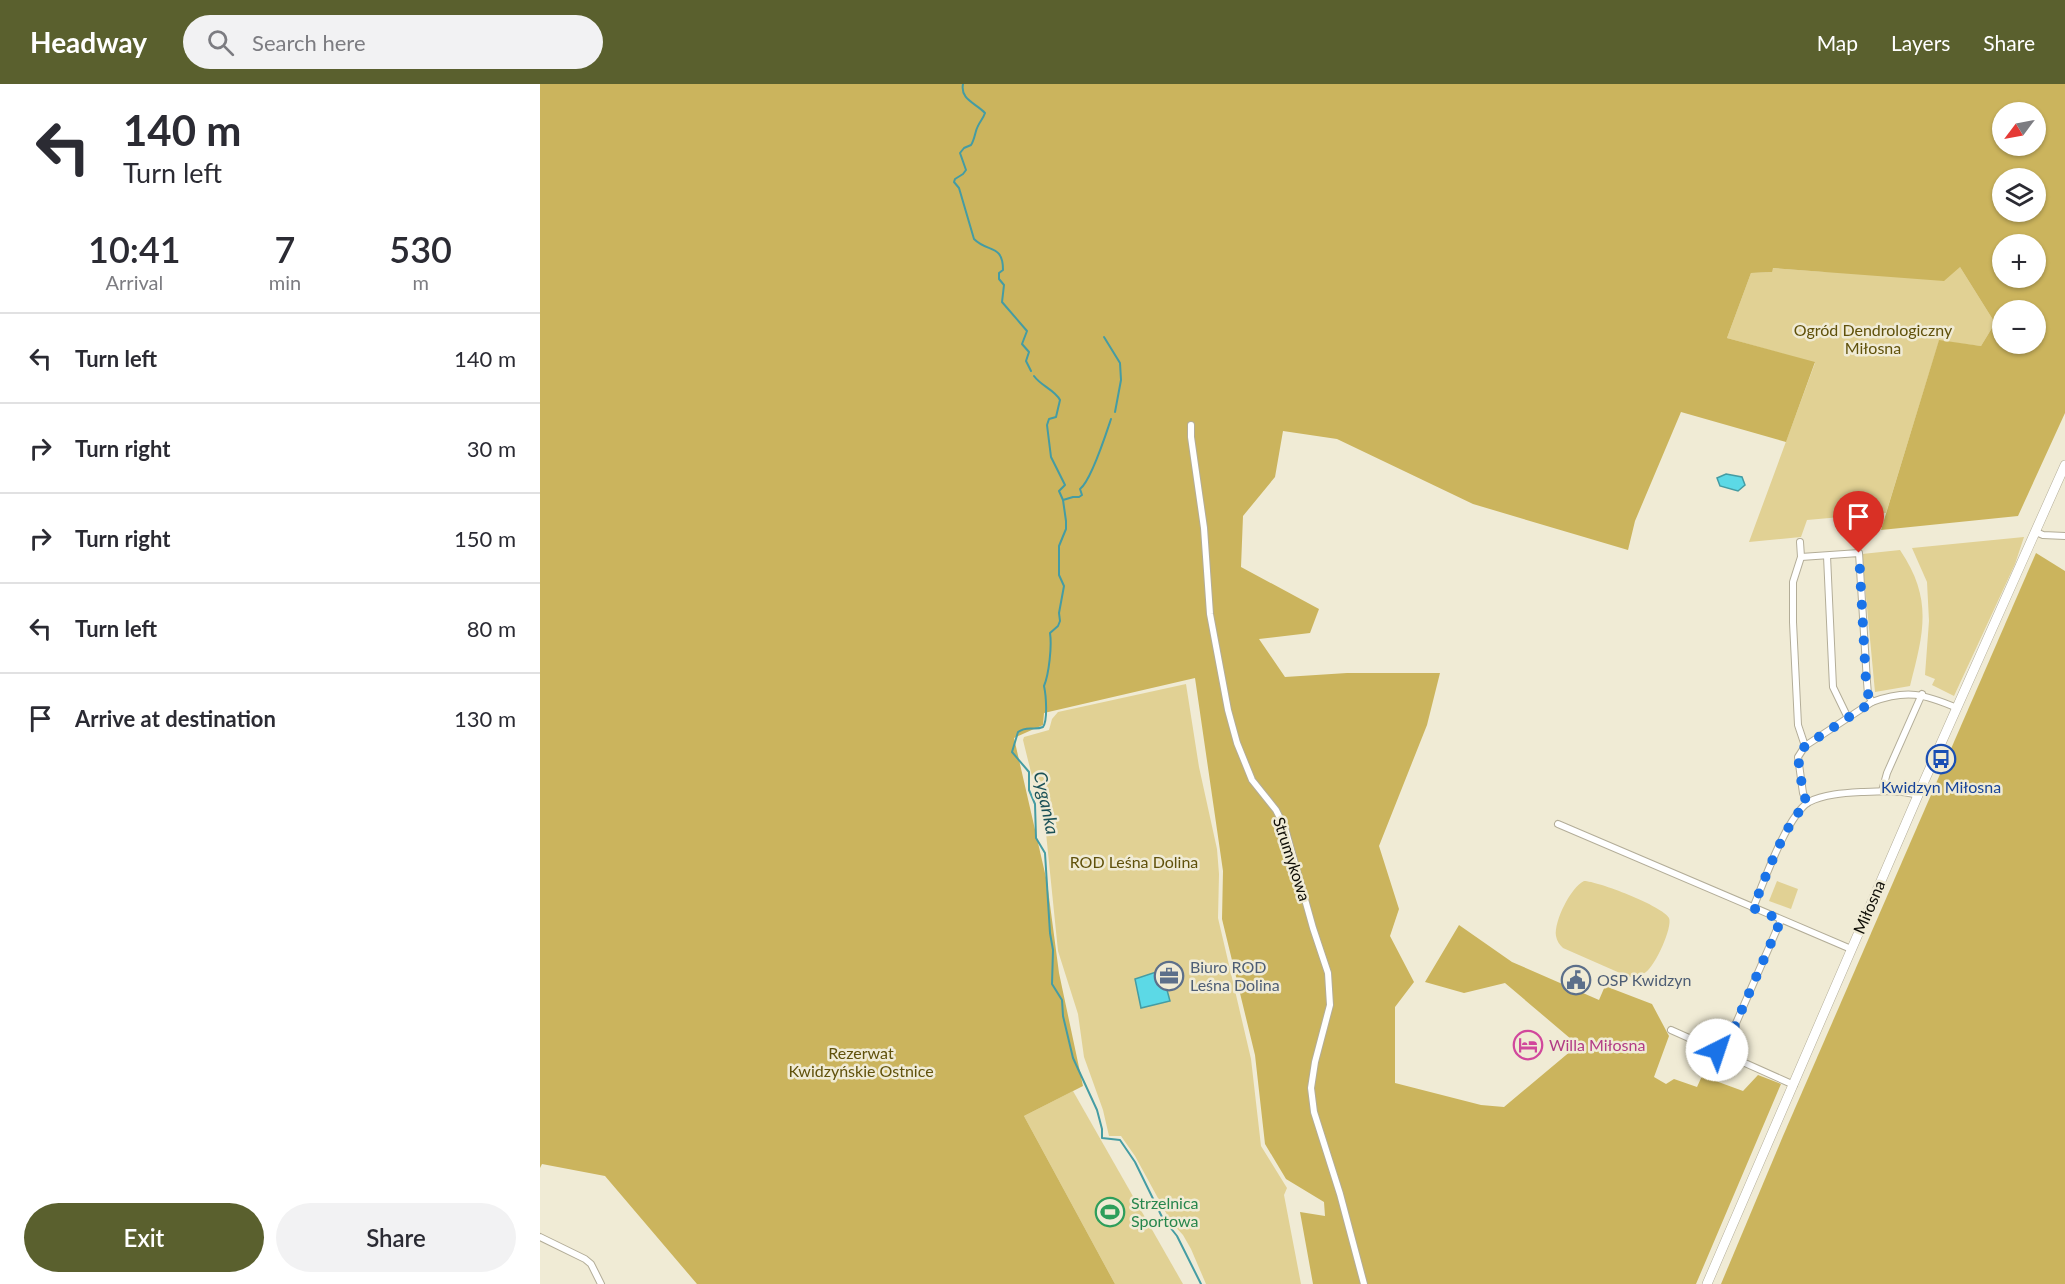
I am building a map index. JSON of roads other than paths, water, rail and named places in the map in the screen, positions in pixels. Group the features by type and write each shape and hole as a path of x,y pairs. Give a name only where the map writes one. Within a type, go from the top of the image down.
{"main road":[{"name":"Miłosna","path":"1707,1284 1918,795 2065,465"}],"street":[{"name":"Strumykowa","path":"1191,425 1204,528 1210,614 1227,710 1252,780 1275,810 1285,828 1328,973 1330,1005 1315,1062 1311,1088 1314,1112 1340,1194 1364,1284"},
{"path":"2036,532 2043,535 2065,536"},
{"path":"1800,542 1801,557 1793,582 1793,622 1798,725 1805,746"},
{"path":"1801,557 1859,553 1866,682 1872,702"},
{"path":"1827,556 1833,687 1848,718"},
{"path":"1807,803 1803,793 1798,757 1805,746 1872,702 1922,694 1957,708"},
{"path":"1882,791 1887,773 1922,694"},
{"path":"1753,908 1781,843 1800,810 1807,803 1838,794 1882,791 1918,795"},
{"path":"1558,825 1851,949"},
{"path":"1723,1053 1781,920"},
{"path":"1671,1030 1794,1084"},
{"path":"540,1236 585,1259 591,1264 601,1284"}],"water":[{"path":"1726,474 1742,477 1745,485 1738,491 1720,486 1717,478"},
{"path":"1156,972 1164,981 1170,1001 1141,1008 1135,979"}],"waterway":[{"name":"Cyganka","path":"963,84 966,98 985,113 971,145 960,153 966,170 954,182 959,188 974,239 998,252 1000,256 1003,270 999,273 999,279 1004,285 1002,302 1027,331 1022,344 1029,352 1026,361 1031,371"},
{"path":"1104,337 1120,363 1121,380 1115,412"},
{"name":"Cyganka","path":"1034,376 1060,400 1056,417 1049,419 1047,425 1051,457 1065,485 1059,491 1063,500 1066,521 1066,529 1059,546 1059,575 1064,586 1059,613 1060,621 1050,633 1050,660 1044,686 1045,724 1040,728 1024,729 1018,732 1012,752 1029,772 1029,790 1035,804 1036,838 1045,853 1053,950 1052,984 1062,1000 1063,1016 1073,1058 1097,1110 1102,1138 1120,1140 1135,1162 1162,1217 1177,1236 1201,1284"},
{"path":"1063,500 1082,495 1080,489 1093,467 1111,419"}],"place":[{"name":"Kwidzyn Miłosna","path":"1941,759"},
{"name":"Biuro ROD Leśna Dolina","path":"1169,976"},
{"name":"OSP Kwidzyn","path":"1576,980"},
{"name":"Willa Miłosna","path":"1528,1045"},
{"name":"Strzelnica Sportowa","path":"1110,1212"}],"park label":[{"name":"Ogród Dendrologiczny Miłosna","path":"1873,339"},
{"name":"ROD Leśna Dolina","path":"1134,862"},
{"name":"Rezerwat Kwidzyńskie Ostnice","path":"861,1062"}]}
